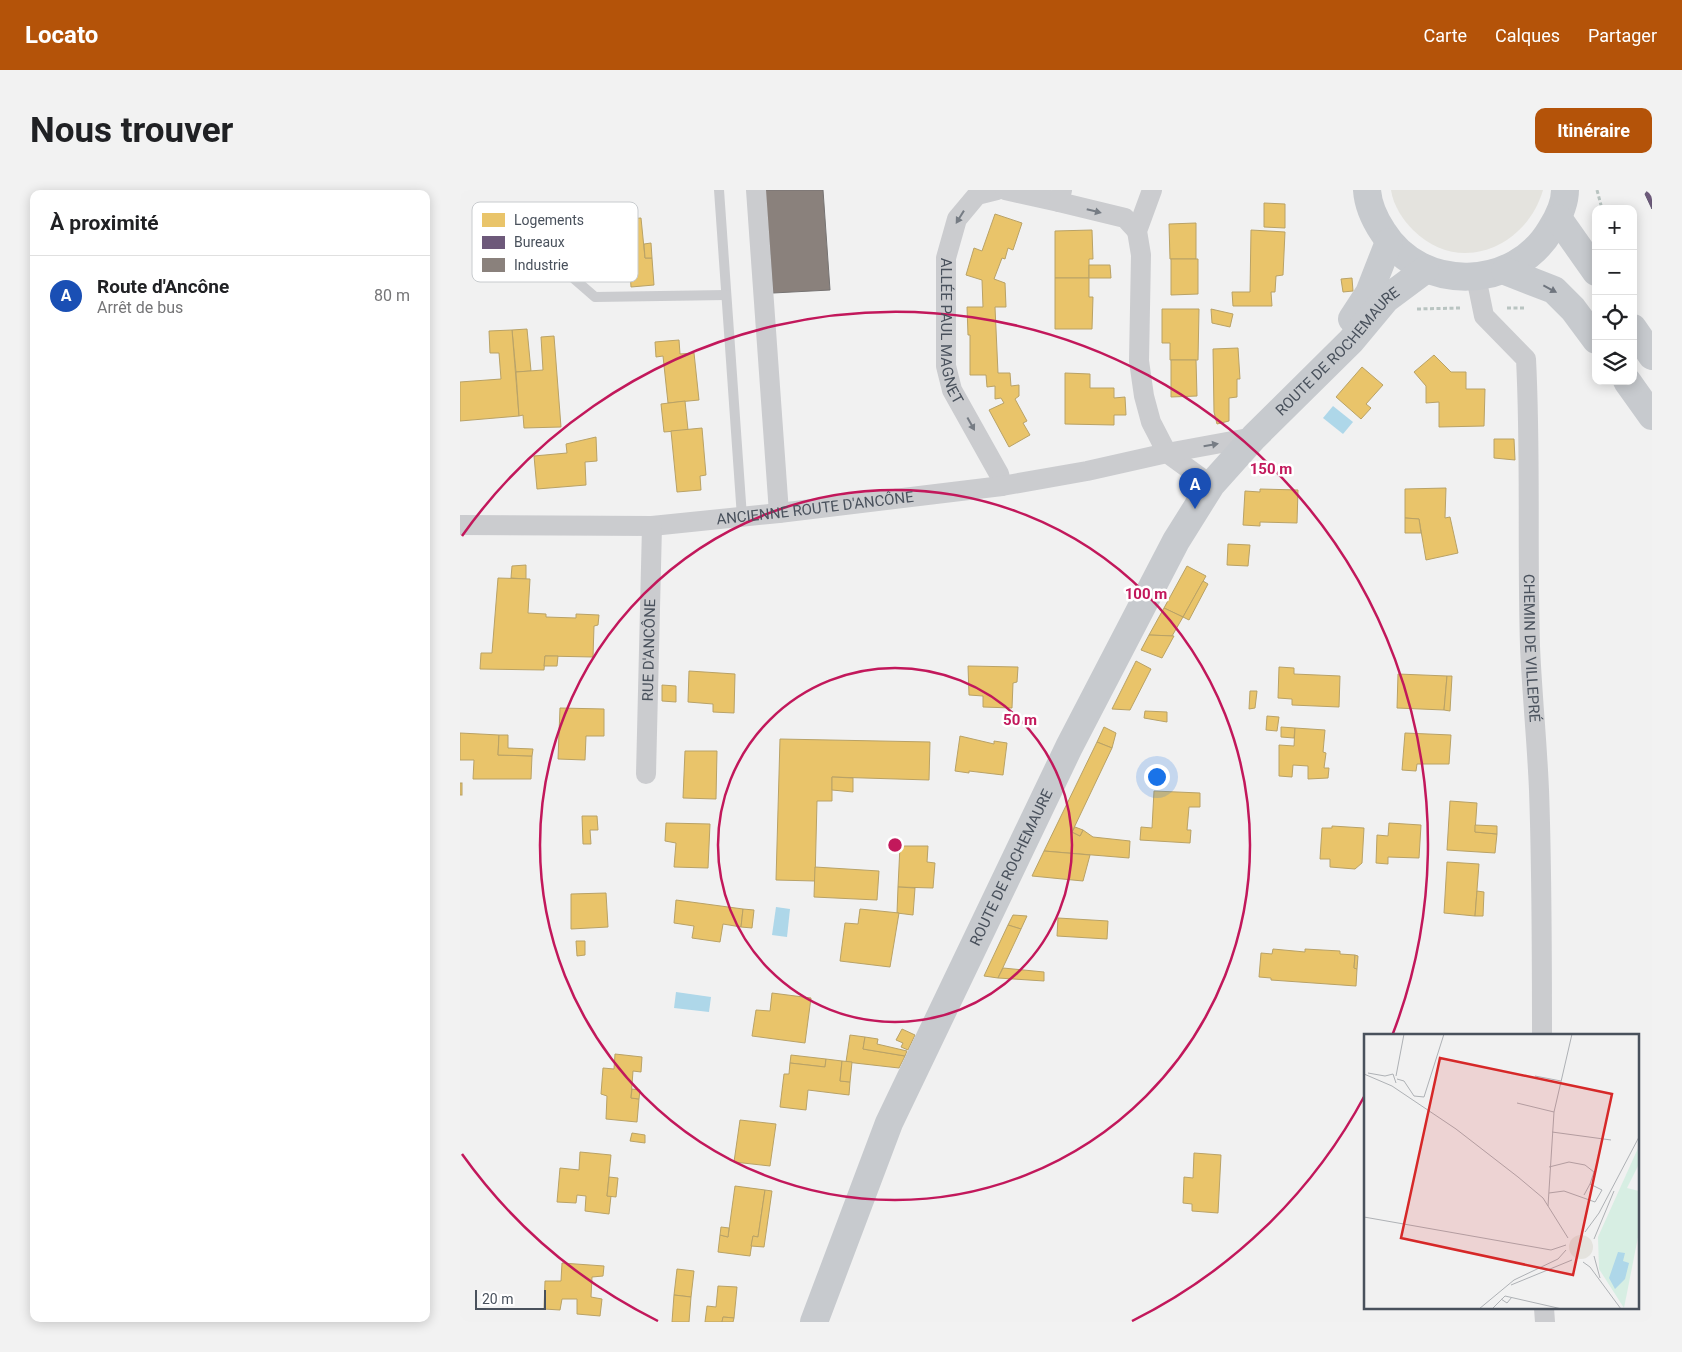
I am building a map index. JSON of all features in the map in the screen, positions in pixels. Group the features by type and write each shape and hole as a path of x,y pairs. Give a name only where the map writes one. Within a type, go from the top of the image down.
{"main road":[{"path":"1368,190 1375,220 1389,242 1405,258 1425,270 1449,277 1476,277 1505,271 1527,258 1539,246 1558,218 1565,190"},
{"path":"1558,218 1592,266"},
{"name":"ROUTE DE ROCHEMAURE","path":"1254,437 1298,375 1341,335 1369,293 1389,242"},
{"name":"ROUTE DE ROCHEMAURE","path":"814,1322 888,1123 1086,712 1176,541 1211,484 1254,437 1351,341 1386,299 1425,270"},
{"path":"1505,271 1554,290 1573,309 1592,335"},
{"path":"1637,334 1652,356"},
{"path":"1630,385 1652,416"}],"street":[{"path":"756,190 779,513"},
{"name":"ALLÉE PAUL MAGNET","path":"997,190 977,195 958,219 946,258 946,366 952,390 999,474 1002,486"},
{"path":"1005,190 1061,196 1125,218 1137,231"},
{"path":"1152,190 1137,231 1140,255 1139,361 1144,396 1151,422 1167,453 1211,484"},
{"name":"CHEMIN DE VILLEPRÉ","path":"1476,277 1484,316 1526,359 1530,424 1528,486 1530,648 1539,789 1543,928 1542,1034"},
{"path":"1167,453 1254,437"},
{"name":"ANCIENNE ROUTE D'ANCÔNE","path":"460,524 652,526 742,517 1002,486 1087,472 1167,453"},
{"name":"RUE D'ANCÔNE","path":"646,774 652,526"}],"lane":[{"path":"719,190 742,517"},
{"path":"578,282 595,297 726,295"}],"path":[{"path":"1598,190 1601,205"}],"sand":[{"path":"1391,190 1543,190 1534,210 1522,227 1507,240 1489,249 1470,253 1450,251 1431,244 1413,230 1399,212"}],"water":[{"path":"1333,406 1353,422 1343,434 1323,418"},
{"path":"776,907 790,909 787,937 772,935"},
{"path":"676,992 711,997 709,1012 674,1008"}],"building: Logements":[{"path":"1264,203 1285,204 1285,228 1264,227"},
{"path":"995,214 1022,223 1013,250 1008,248 1005,259 1002,258 994,279 1005,283 1006,307 995,307 998,373 1010,373 1011,386 1019,385 1019,396 1015,399 1027,421 1023,423 1030,435 1009,447 989,410 1004,403 1001,398 995,399 995,386 987,387 986,375 970,375 970,335 968,335 967,307 983,307 982,280 966,275 974,248 982,251"},
{"path":"638,218 641,218 645,258 652,258 654,285 631,287 631,282 638,282"},
{"path":"1196,223 1196,259 1170,259 1169,224"},
{"path":"1092,230 1093,259 1089,259 1089,278 1055,278 1055,231"},
{"path":"1251,230 1285,232 1283,275 1276,276 1275,292 1271,292 1272,306 1233,306 1232,292 1250,292"},
{"path":"651,243 652,258 645,258 644,244"},
{"path":"1171,259 1198,259 1198,294 1171,295"},
{"path":"1089,265 1110,265 1111,278 1089,278"},
{"path":"1055,278 1089,278 1089,297 1093,297 1092,329 1055,329"},
{"path":"1352,278 1353,291 1343,292 1341,279"},
{"path":"1162,309 1199,309 1198,360 1170,360 1170,343 1162,343"},
{"path":"1211,309 1233,314 1230,327 1212,323"},
{"path":"527,329 531,371 516,372 512,330"},
{"path":"512,330 519,416 460,421 460,382 501,379 499,353 490,353 489,331"},
{"path":"554,336 561,427 524,428 523,415 519,416 516,372 543,370 541,337"},
{"path":"679,340 680,354 694,353 699,400 668,403 663,356 656,357 655,342"},
{"path":"1238,348 1240,379 1237,379 1237,397 1229,398 1229,421 1217,424 1214,412 1213,349"},
{"path":"1434,355 1451,372 1466,372 1466,389 1485,389 1484,426 1439,427 1439,402 1426,403 1426,386 1414,372"},
{"path":"1171,360 1196,360 1197,396 1171,397"},
{"path":"1362,367 1383,385 1366,404 1371,408 1361,419 1336,397"},
{"path":"1065,373 1090,374 1090,388 1114,388 1114,398 1125,397 1126,415 1114,415 1114,425 1065,424"},
{"path":"685,401 688,430 664,432 661,404"},
{"path":"702,428 706,475 700,476 701,490 677,492 671,431"},
{"path":"596,437 597,461 585,462 586,485 537,489 534,456 567,453 566,444"},
{"path":"1494,439 1514,439 1515,460 1494,458"},
{"path":"1446,488 1445,518 1450,517 1458,553 1426,560 1419,519 1405,518 1405,489"},
{"path":"1260,489 1298,490 1297,523 1260,522 1260,526 1243,525 1245,491 1260,492"},
{"path":"1405,518 1419,519 1421,533 1405,533"},
{"path":"1228,544 1250,545 1248,566 1227,565"},
{"path":"526,565 526,579 511,578 512,566"},
{"path":"1187,566 1206,576 1183,617 1164,608"},
{"path":"498,578 530,579 528,613 546,614 546,617 576,618 576,614 599,615 598,625 594,626 593,657 545,656 544,670 480,669 481,653 492,653"},
{"path":"1203,581 1208,584 1189,620 1183,617"},
{"path":"1164,608 1183,617 1172,636 1149,635"},
{"path":"1149,635 1174,636 1162,658 1141,650"},
{"path":"545,656 558,656 557,666 544,666"},
{"path":"1136,661 1151,669 1130,710 1112,709"},
{"path":"968,666 1018,667 1017,682 1013,683 1012,708 983,707 983,696 969,695"},
{"path":"1279,667 1294,668 1294,674 1340,676 1339,707 1292,705 1292,699 1278,698"},
{"path":"689,671 735,674 734,713 713,712 713,704 688,702"},
{"path":"1398,674 1447,676 1444,710 1397,708"},
{"path":"1447,676 1452,676 1450,711 1444,710"},
{"path":"662,685 676,686 676,702 662,701"},
{"path":"1250,691 1257,691 1255,708 1249,709"},
{"path":"560,708 604,709 604,736 586,736 585,760 558,759"},
{"path":"1145,711 1167,712 1167,722 1144,718"},
{"path":"1267,716 1279,717 1277,731 1266,730"},
{"path":"1104,727 1116,733 1112,748 1097,742"},
{"path":"1281,727 1295,728 1294,738 1281,737"},
{"path":"1295,728 1325,730 1323,752 1326,753 1324,768 1329,768 1328,778 1308,779 1308,766 1293,765 1292,777 1279,776 1279,745 1294,746"},
{"path":"460,733 499,735 498,755 532,756 531,779 473,779 474,760 460,760"},
{"path":"1405,733 1451,735 1449,764 1417,764 1416,771 1402,770"},
{"path":"499,735 508,735 508,748 533,749 532,756 498,755"},
{"path":"960,736 994,744 994,741 1007,743 1003,775 955,771"},
{"path":"780,739 930,742 929,780 832,777 832,801 817,801 815,881 776,880"},
{"path":"1097,742 1112,748 1072,832 1080,836 1083,830 1093,837 1130,841 1129,858 1044,851"},
{"path":"685,751 717,751 716,799 683,798"},
{"path":"832,777 853,778 853,792 832,790"},
{"path":"460,783 462,783 462,795 460,795"},
{"path":"1154,791 1200,793 1200,807 1189,807 1187,830 1191,830 1190,843 1140,840 1141,827 1152,828"},
{"path":"1450,801 1477,803 1475,832 1497,834 1495,853 1447,850"},
{"path":"582,816 597,816 598,830 590,830 591,844 583,844"},
{"path":"666,823 710,824 708,868 674,867 676,843 665,841"},
{"path":"1389,823 1421,825 1419,858 1388,857 1388,864 1376,863 1377,835 1388,836"},
{"path":"1475,825 1497,826 1497,834 1475,832"},
{"path":"1332,826 1364,828 1362,863 1355,869 1330,867 1330,859 1320,859 1322,828 1332,828"},
{"path":"1075,827 1083,830 1080,836 1072,832"},
{"path":"900,846 928,846 927,862 935,863 933,888 898,887"},
{"path":"1044,851 1090,855 1083,881 1032,876"},
{"path":"1447,862 1479,864 1475,916 1444,913"},
{"path":"815,867 879,871 877,900 814,897"},
{"path":"898,887 915,888 913,915 897,913"},
{"path":"1477,891 1484,892 1483,916 1475,916"},
{"path":"606,893 608,927 571,929 571,894"},
{"path":"676,900 743,909 741,927 723,924 720,942 692,938 694,926 674,923"},
{"path":"743,909 754,910 752,928 741,927"},
{"path":"860,909 899,913 890,967 840,961 845,923 858,924"},
{"path":"1013,915 1027,916 1021,929 1008,925"},
{"path":"1058,918 1108,921 1107,939 1057,936"},
{"path":"1008,925 1021,929 998,978 984,976"},
{"path":"576,941 585,941 585,955 577,956"},
{"path":"1273,949 1305,952 1305,949 1340,951 1340,954 1355,955 1354,968 1357,969 1356,986 1271,980 1271,978 1259,977 1261,953 1272,954"},
{"path":"1355,955 1358,956 1357,969 1354,968"},
{"path":"1003,968 1044,972 1044,981 998,978"},
{"path":"772,993 811,998 805,1043 752,1036 756,1010 770,1011"},
{"path":"902,1029 915,1035 908,1050 901,1047 903,1043 896,1040"},
{"path":"850,1035 865,1037 863,1049 905,1056 899,1068 846,1062"},
{"path":"865,1037 878,1039 877,1044 907,1051 905,1056 863,1049"},
{"path":"615,1054 642,1057 641,1072 633,1071 631,1098 639,1099 637,1122 606,1119 607,1096 601,1094 603,1068 614,1069"},
{"path":"791,1055 826,1059 825,1067 790,1063"},
{"path":"826,1059 842,1061 840,1081 850,1082 849,1095 808,1090 806,1110 780,1107 784,1074 789,1074 790,1063 825,1067"},
{"path":"842,1061 852,1062 850,1082 840,1081"},
{"path":"632,1089 640,1090 639,1099 631,1098"},
{"path":"740,1120 776,1124 770,1166 734,1162"},
{"path":"632,1133 645,1135 645,1143 630,1141"},
{"path":"580,1152 611,1155 607,1196 611,1196 609,1214 585,1211 586,1196 577,1195 576,1203 557,1202 560,1168 579,1170"},
{"path":"1194,1153 1221,1155 1218,1213 1192,1211 1192,1204 1183,1203 1184,1177 1193,1178"},
{"path":"609,1177 618,1178 616,1197 607,1196"},
{"path":"735,1186 765,1190 758,1237 753,1236 750,1256 718,1252 720,1235 728,1237"},
{"path":"765,1190 772,1191 764,1247 751,1246 753,1236 758,1237"},
{"path":"721,1227 729,1228 728,1237 720,1235"},
{"path":"562,1263 604,1266 603,1276 592,1277 591,1297 602,1299 600,1316 577,1314 577,1299 562,1299 560,1310 544,1309 545,1281 561,1281"},
{"path":"677,1269 694,1271 691,1297 674,1295"},
{"path":"718,1286 737,1287 734,1318 723,1317 722,1322 705,1322 707,1306 716,1307"},
{"path":"674,1295 691,1297 689,1322 672,1322"},
{"path":"723,1317 734,1318 733,1322 722,1322"}],"building: Bureaux":[{"path":"1648,190 1652,190 1652,209 1645,194"}],"building: Industrie":[{"path":"765,190 823,190 830,290 773,293"}],"place":[{"name":"Route d'Ancône","path":"1195,509"}]}
